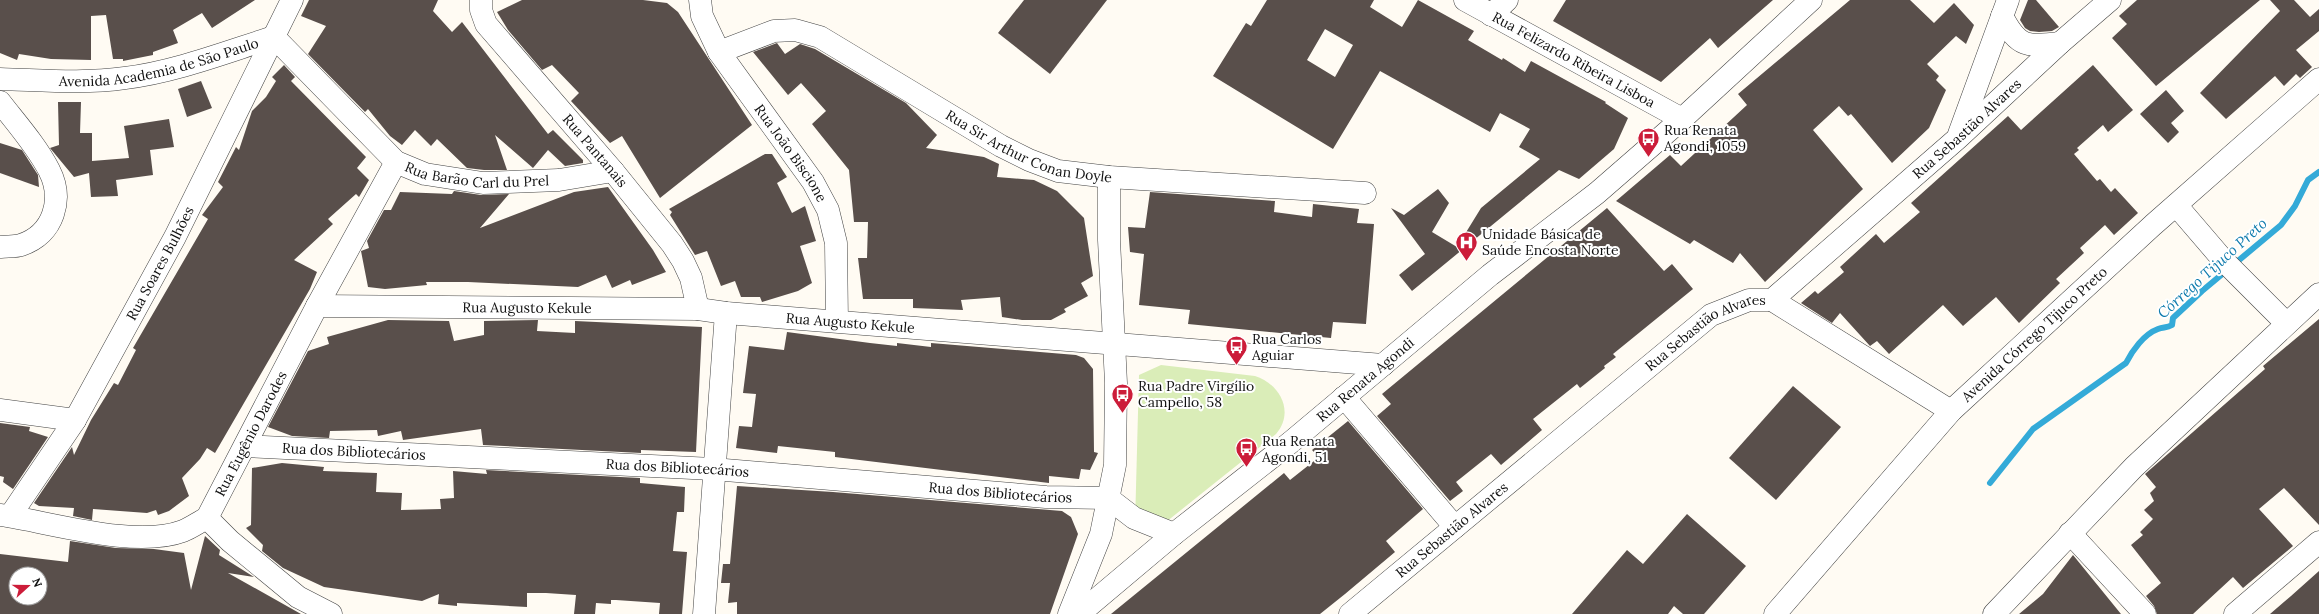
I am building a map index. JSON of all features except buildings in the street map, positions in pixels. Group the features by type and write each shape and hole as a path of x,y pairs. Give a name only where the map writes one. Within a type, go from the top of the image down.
{"street":[{"name":"Avenida Academia de São Paulo","path":"0,78 80,82 125,78 163,70 274,37 292,0"},
{"name":"Rua Pantanais","path":"481,0 480,10 486,24 613,170 683,261 691,278 698,309"},
{"name":"Rua João Biscione","path":"700,0 702,16 718,52 813,182 828,210 836,242 837,321"},
{"name":"Rua Felizardo Ribeira Lisboa","path":"1465,0 1682,119"},
{"path":"1491,15 1508,0"},
{"name":"Rua Renata Agondi","path":"1079,614 1174,534 1383,365 1490,275 1597,193 1682,119 1811,0"},
{"name":"Rua Sebastião Alvares","path":"1350,614 1711,315 1749,300 1772,300 1958,138 2060,43 2110,0"},
{"path":"2005,8 2011,34 2024,44 2039,46 2060,43"},
{"path":"1958,138 2005,8"},
{"name":"Rua Sir Arthur Conan Doyle","path":"718,52 774,31 795,30 820,36 1001,146 1029,160 1058,171 1109,177 1366,194"},
{"name":"Rua Barão Carl du Prel","path":"274,37 396,162 425,174 483,183 559,180 613,170"},
{"name":"Rua Soares Bulhões","path":"5,516 75,420 175,237 274,37"},
{"name":"Avenida Córrego Tijuco Preto","path":"1775,614 1951,411 2079,291 2319,79"},
{"path":"0,102 28,136 49,171 56,199 53,219 42,234 21,245 0,247"},
{"name":"Rua Eugênio Darodes","path":"207,518 317,306 396,162"},
{"path":"1069,614 1101,534 1115,464 1114,342 1109,177"},
{"path":"2176,205 2231,268 2286,323"},
{"path":"1994,614 2134,467 2286,323 2319,294"},
{"path":"1772,300 1951,411"},
{"name":"Rua Augusto Kekule","path":"317,306 698,309 726,313 1114,342 1383,365"},
{"path":"704,614 713,470 726,313"},
{"path":"1344,397 1455,528"},
{"path":"0,410 75,420"},
{"name":"Rua dos Bibliotecários","path":"245,446 713,470 1046,497 1108,498"},
{"path":"1108,498 1134,518 1174,534"},
{"path":"5,516 112,534 154,536 182,531 207,518 230,541 298,597 331,614"},
{"path":"2070,533 2145,614"},
{"path":"2235,614 2319,542"}],"green space":[{"path":"1161,365 1255,376 1272,385 1278,392 1284,408 1284,417 1282,426 1276,434 1166,522 1135,525 1139,375"}],"waterway":[{"name":"Córrego Tijuco Preto","path":"1990,483 2033,429 2126,363 2135,348 2143,339 2153,331 2172,325 2173,318 2202,291 2281,225 2295,206 2308,180 2319,172"}],"place":[{"name":"Rua Renata Agondi, 1059","path":"1649,158"},
{"name":"Unidade Básica de Saúde Encosta Norte","path":"1466,262"},
{"name":"Rua Carlos Aguiar","path":"1237,366"},
{"name":"Rua Padre Virgílio Campello, 58","path":"1122,414"},
{"name":"Rua Renata Agondi, 51","path":"1246,468"}]}
